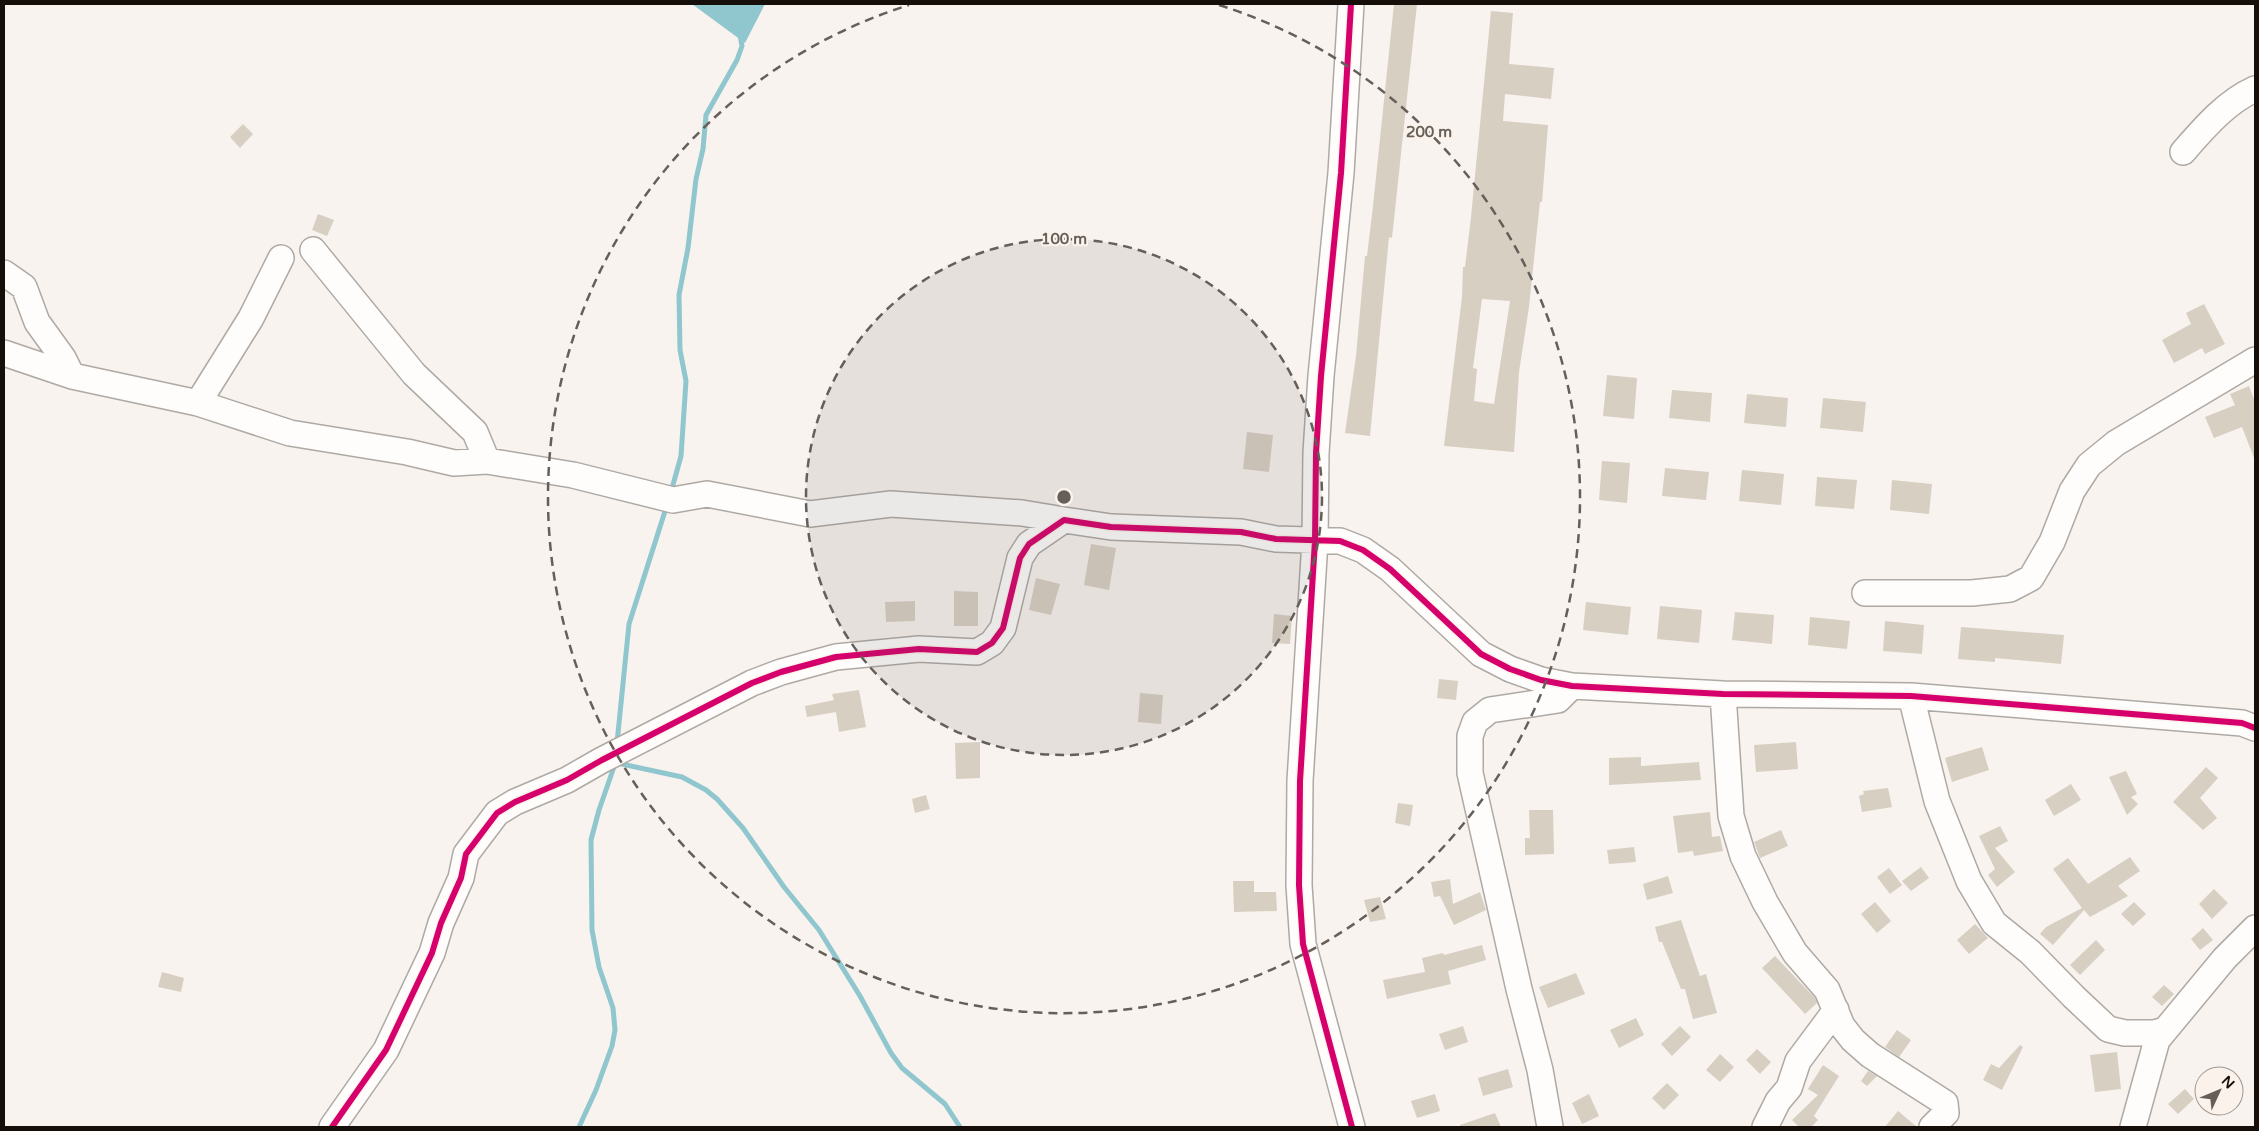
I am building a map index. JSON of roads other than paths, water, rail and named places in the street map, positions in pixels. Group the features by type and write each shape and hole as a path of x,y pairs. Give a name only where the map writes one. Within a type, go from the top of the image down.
{"street":[{"path":"1351,4 1340,173 1320,376 1316,453 1315,541 1300,782 1299,885 1303,944 1352,1127"},
{"path":"2183,152 2209,121 2246,93 2255,89"},
{"path":"313,250 414,374 475,432 487,461"},
{"path":"198,403 251,318 281,258"},
{"path":"4,273 24,286 38,322 63,358 72,376"},
{"path":"4,353 72,376 198,403 290,433 407,452 454,463 487,461 573,475 673,500 707,494 810,514 891,504 1022,513 1111,527 1241,532 1276,539 1340,541 1363,550 1390,569 1481,654 1510,669 1541,680 1572,686 1723,694 1911,696 2251,725"},
{"path":"1865,592 1972,593 2010,589 2031,578 2052,542 2072,491 2089,465 2116,443 2255,360"},
{"path":"332,1127 386,1050 432,954 441,923 461,878 466,854 497,813 515,802 567,780 752,683 782,672 836,657 919,649 977,652 992,643 1003,628 1020,558 1029,544 1064,520"},
{"path":"1550,1127 1540,1070 1519,989 1470,773 1470,736 1475,722 1490,710 1558,700 1572,686"},
{"path":"1723,694 1731,816 1743,856 1765,902 1790,944 1827,990 1842,1026 1853,1040 1870,1055 1945,1103 1947,1107 1946,1113 1932,1127"},
{"path":"1911,696 1937,801 1969,881 1994,923 2030,952 2074,997 2108,1028 2125,1033 2154,1033 2165,1030"},
{"path":"2133,1127 2157,1040 2225,958 2255,928"},
{"path":"1765,1127 1778,1101 1788,1088 1798,1061 1836,1010"}],"water":[{"path":"692,4 765,4 745,43"}],"waterway":[{"path":"671,492 681,456 686,381 680,350 679,295 688,248 696,179 703,149 706,115 737,60 742,46 740,35"},
{"path":"617,743 629,624 667,505"},
{"path":"617,763 682,777 706,790 717,799 743,828 784,887 819,930 860,996 891,1053 902,1068 945,1104 960,1127"},
{"path":"579,1127 596,1090 612,1046 615,1030 613,1008 599,967 592,930 591,840 615,764"}]}
